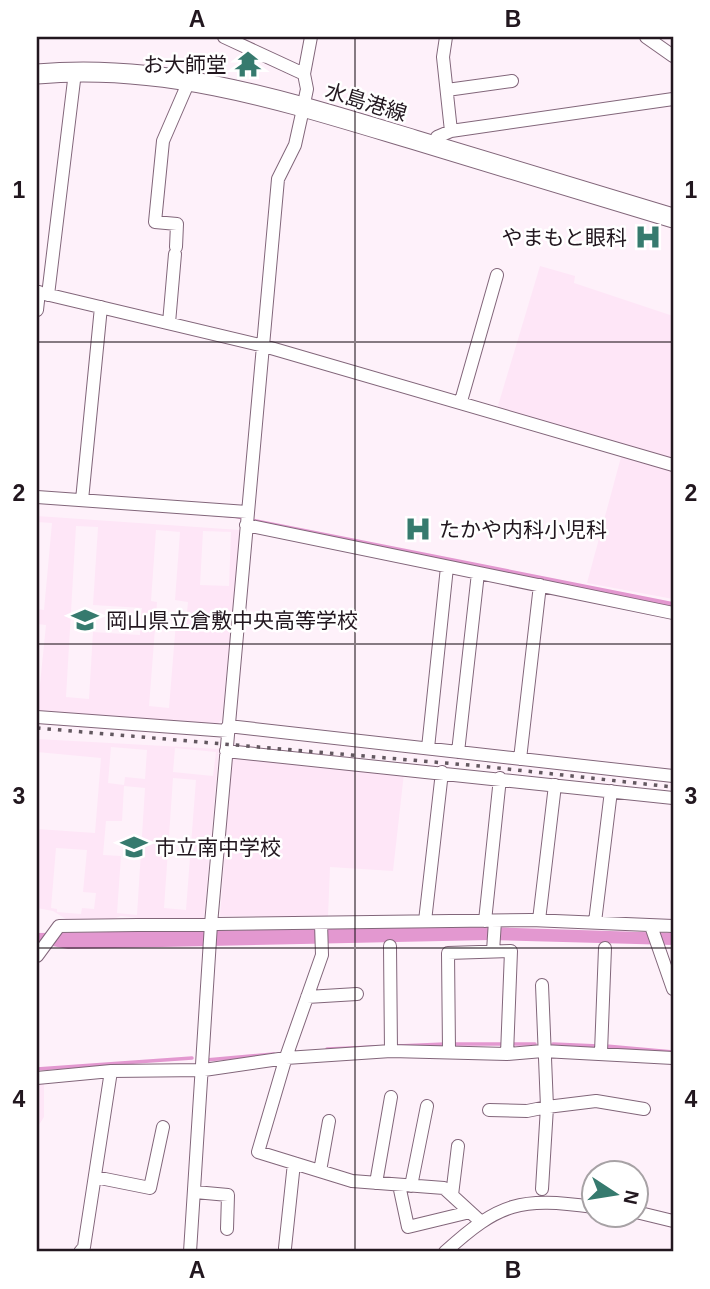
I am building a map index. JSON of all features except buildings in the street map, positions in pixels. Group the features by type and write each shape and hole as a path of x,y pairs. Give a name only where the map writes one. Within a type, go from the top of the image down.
{"main road":[{"name":"水島港線","path":"37,74 75,72 229,87 303,106 673,218"}],"street":[{"path":"224,37 304,74"},
{"path":"190,1252 204,1070 210,927 278,178 295,145 307,89 304,74 311,37"},
{"path":"446,37 443,57 451,131"},
{"path":"646,37 673,56"},
{"path":"37,310 75,72"},
{"path":"169,323 177,224 155,222 163,141 189,81"},
{"path":"446,90 512,81"},
{"path":"434,146 437,137 451,131 673,99"},
{"path":"461,401 497,275"},
{"path":"41,293 264,346 461,401 673,465"},
{"path":"82,500 100,307"},
{"path":"37,497 247,519 447,567 673,613"},
{"path":"428,748 447,567"},
{"path":"458,752 478,573"},
{"path":"520,759 540,585"},
{"path":"37,717 228,729 428,748 673,776"},
{"path":"226,751 673,798"},
{"path":"425,922 442,772"},
{"path":"494,947 491,922 500,778"},
{"path":"539,920 555,785"},
{"path":"595,922 611,791"},
{"path":"40,952 59,926 210,927 322,932 425,922 539,920 651,928 673,926"},
{"path":"651,928 673,989"},
{"path":"322,932 322,956 286,1057 257,1152 352,1181 444,1188 475,1216"},
{"path":"390,946 391,1050"},
{"path":"449,1045 449,953 494,947 511,951 507,1047"},
{"path":"601,1047 605,948"},
{"path":"542,985 547,1107 542,1189"},
{"path":"307,997 357,994"},
{"path":"38,1075 204,1070 286,1057 449,1045 543,1051 601,1047 673,1058"},
{"path":"87,1251 94,1177 111,1071"},
{"path":"376,1183 391,1097"},
{"path":"489,1110 527,1111 596,1101 645,1109"},
{"path":"427,1106 405,1185 408,1227 475,1216 527,1203 561,1202 580,1205"},
{"path":"320,1171 329,1121"},
{"path":"94,1177 150,1188 163,1127"},
{"path":"452,1195 458,1146"},
{"path":"285,1248 294,1163"},
{"path":"195,1192 228,1195 227,1228"},
{"path":"650,1214 673,1217"},
{"path":"445,1252 475,1216"}],"shaded area":[{"path":"540,266 575,276 574,283 673,316 673,599 587,583 624,446 497,409"},
{"path":"37,501 235,515 673,602 673,608 235,518"},
{"path":"37,516 240,530 222,720 213,727 37,714 46,625 37,624 37,609 44,610 52,523 37,522","holes":["76,526 98,527 93,605 142,608 140,635 93,632 89,699 66,697","156,530 180,532 175,600 188,602 186,622 176,622 169,708 149,706 157,602 151,601","203,531 231,532 229,586 200,585"]},
{"path":"37,739 219,749 204,918 148,919 121,916 110,920 66,919 53,911 37,908 37,829 95,833 101,758 37,752","holes":["111,747 147,750 145,779 125,777 124,785 108,783","175,748 216,752 213,776 173,772","173,778 196,780 186,910 164,908","124,786 145,788 137,915 117,913 121,856 103,855 106,821 122,821","56,848 87,850 83,892 96,893 94,909 82,908 81,914 57,912 57,909 51,908"]},
{"path":"232,758 404,773 393,871 330,867 328,917 220,916"},
{"path":"488,927 673,933 673,945 490,940 68,949 37,943 37,933"},
{"path":"37,1083 44,1083 44,1117 37,1128"}],"waterway":[{"path":"327,1049 445,1044"},
{"path":"453,1044 535,1044"},
{"path":"553,1044 598,1046"},
{"path":"606,1046 673,1052"},
{"path":"206,1060 274,1054"},
{"path":"37,1069 192,1058"}],"railway":[{"path":"37,728 480,766 673,787"}],"place":[{"name":"お大師堂","path":"248,64"},
{"name":"やまもと眼科","path":"648,237"},
{"name":"たかや内科小児科","path":"418,529"},
{"name":"岡山県立倉敷中央高等学校","path":"85,620"},
{"name":"市立南中学校","path":"134,847"}]}
